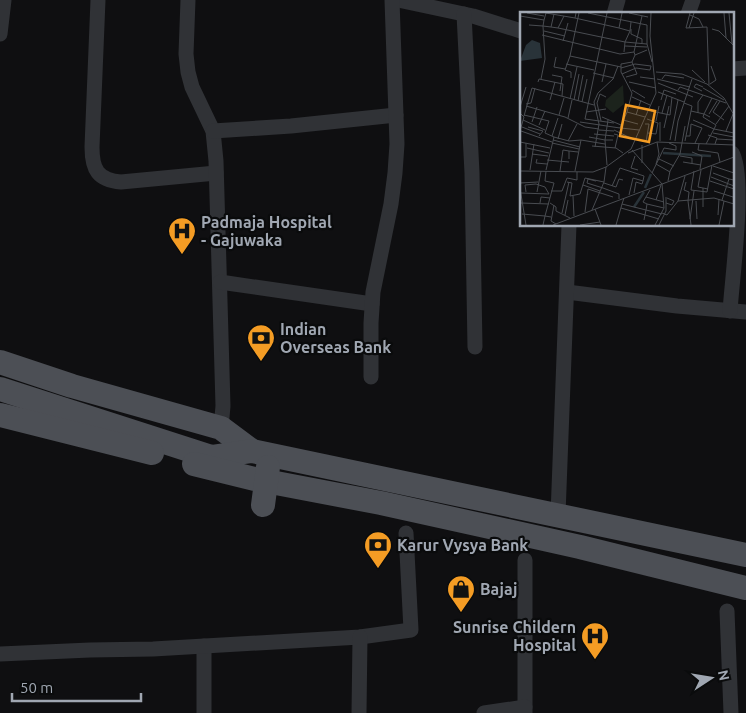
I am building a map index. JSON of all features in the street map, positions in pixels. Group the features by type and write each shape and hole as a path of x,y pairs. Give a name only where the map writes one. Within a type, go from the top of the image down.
{"main road":[{"path":"0,362 72,386 221,428 260,453 266,481 263,505"},
{"path":"0,389 211,457 260,453 746,555"},
{"path":"0,414 266,481 381,503 580,547 746,588"}],"street":[{"path":"0,34 4,0"},
{"path":"98,0 92,148 95,170 109,181 121,182 216,173"},
{"path":"188,0 186,54 188,72 192,87 213,131 220,282 223,406 221,428"},
{"path":"371,378 372,304 395,173 397,144 392,0"},
{"path":"398,0 464,14 520,31"},
{"path":"464,14 472,173 475,347"},
{"path":"213,131 291,126 396,115"},
{"path":"730,311 738,185 734,157"},
{"path":"558,516 569,226"},
{"path":"220,282 372,304"},
{"path":"567,292 677,306 746,312"},
{"path":"0,654 204,646 360,637 411,630 406,533"},
{"path":"484,713 525,710 525,560"},
{"path":"727,610 731,713"},
{"path":"359,713 360,637"},
{"path":"204,646 204,713"}],"place":[{"name":"Padmaja Hospital - Gajuwaka","path":"182,255"},
{"name":"Indian Overseas Bank","path":"261,362"},
{"name":"Karur Vysya Bank","path":"378,569"},
{"name":"Bajaj","path":"461,613"},
{"name":"Sunrise Childern Hospital","path":"595,660"}]}
